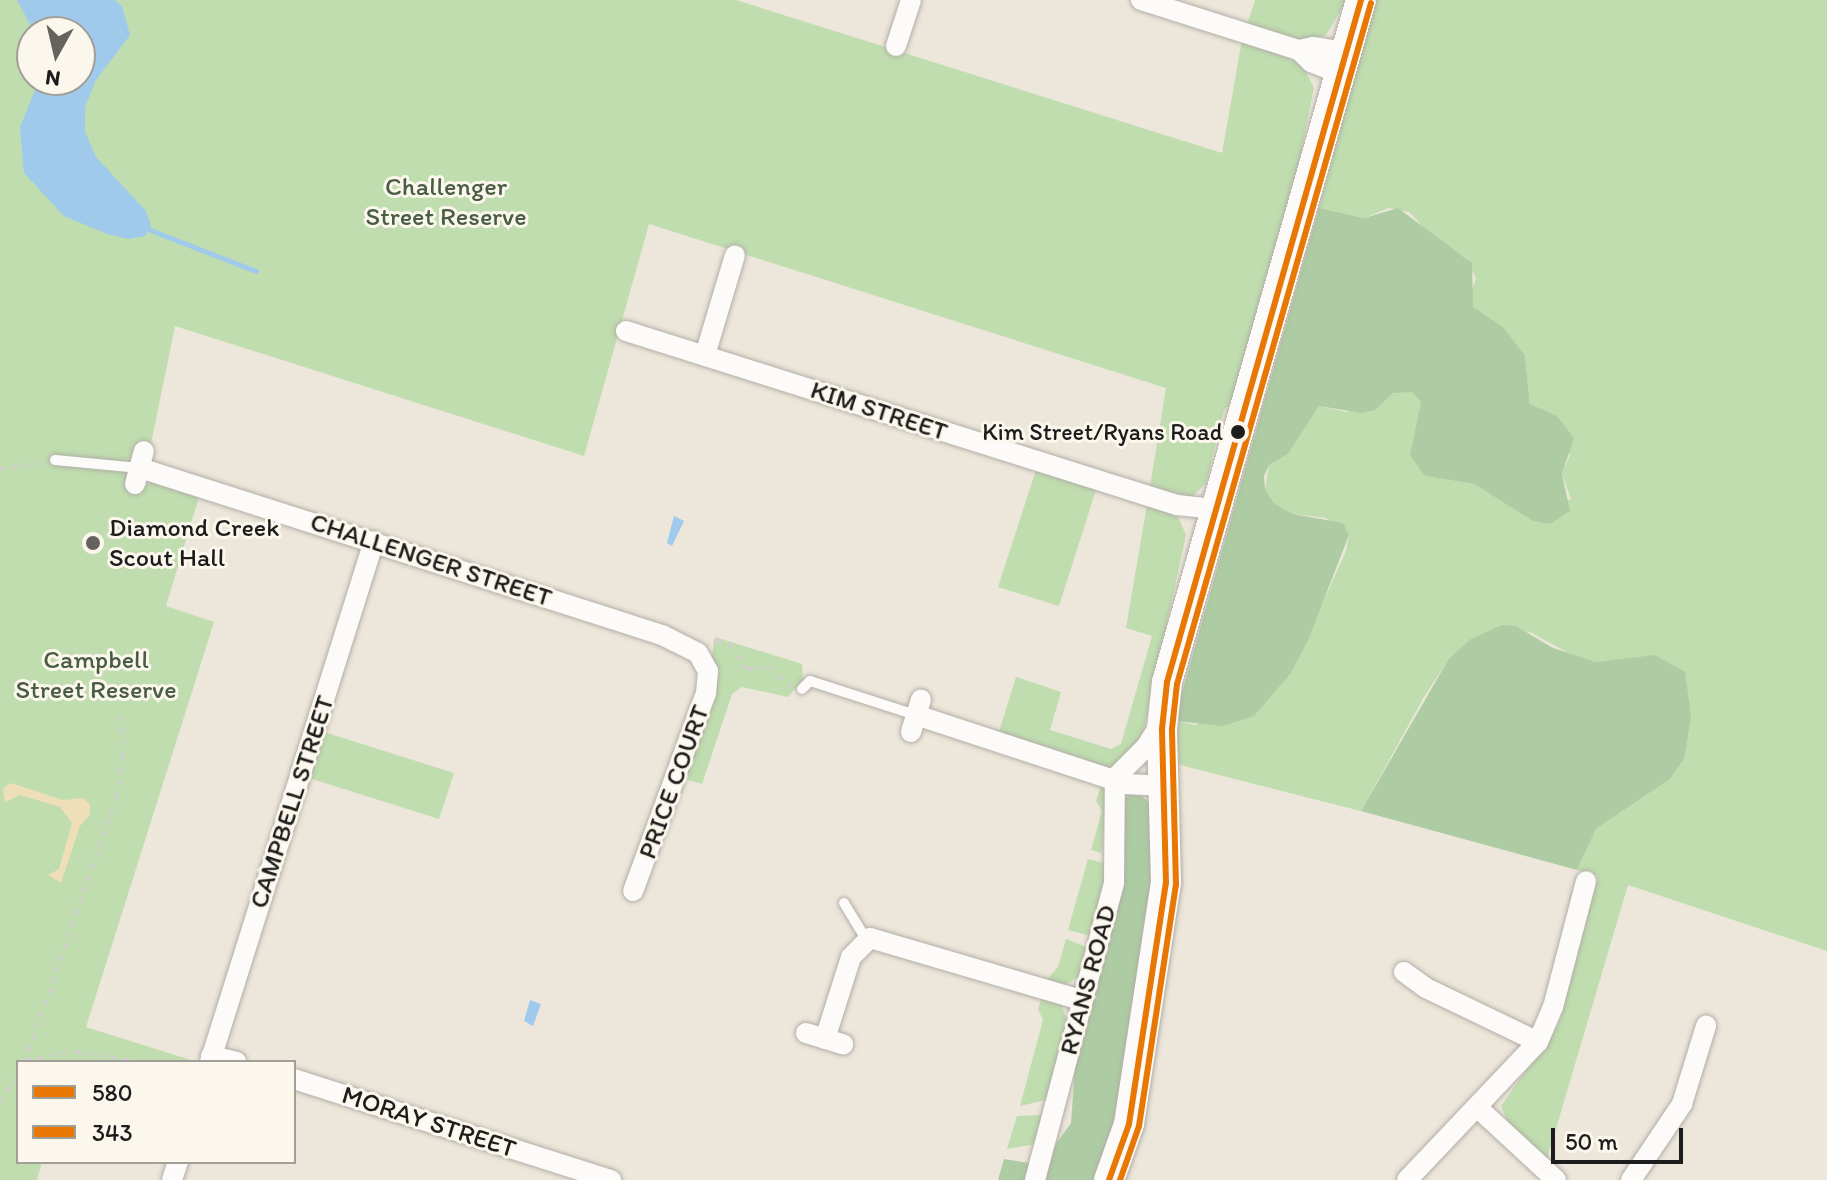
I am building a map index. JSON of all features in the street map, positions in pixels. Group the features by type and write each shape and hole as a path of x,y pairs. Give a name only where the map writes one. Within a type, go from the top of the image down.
{"main road":[{"path":"1109,1180 1129,1124 1161,919 1165,779 1162,721 1170,666 1361,0"}],"street":[{"path":"896,46 911,0"},
{"path":"1141,0 1299,50 1311,62 1343,63"},
{"path":"705,355 735,255"},
{"name":"KIM STREET","path":"626,331 1177,505 1185,515 1212,516"},
{"name":"CHALLENGER STREET","path":"140,468 677,640 698,653 708,671"},
{"name":"CAMPBELL STREET","path":"210,1059 374,541"},
{"name":"PRICE COURT","path":"633,891 684,761 708,671"},
{"path":"916,716 1126,784 1165,779"},
{"path":"1115,778 1146,747 1162,721"},
{"name":"RYANS ROAD","path":"1035,1180 1114,883 1115,778"},
{"path":"1407,1180 1538,1042 1553,1007 1586,881"},
{"path":"825,1038 851,957 866,939 884,938 1081,1000"},
{"path":"1404,972 1426,988 1538,1042"},
{"path":"1631,1180 1682,1104 1706,1026"},
{"name":"MORAY STREET","path":"296,1080 611,1180"},
{"path":"1478,1108 1556,1180"}],"lane":[{"path":"55,460 140,468"},
{"path":"807,680 916,716"},
{"path":"844,903 866,939"}],"path":[{"path":"0,468 41,463"},
{"path":"716,639 730,644 745,668 771,666 788,685"},
{"path":"25,1060 116,797 123,757 122,714"},
{"path":"30,1060 75,1051 131,1060"},
{"path":"0,1101 16,1078"}],"green space":[{"path":"0,0 736,0 1222,153 1242,40 1302,64 1314,88 1296,178 1236,394 1224,411 1206,483 1192,497 1150,487 1166,388 649,224 584,456 175,326 142,488 153,481 200,494 166,606 214,622 86,1027 191,1060 16,1060 16,1164 41,1164 37,1180 0,1180"},
{"path":"1255,0 1347,0 1326,35 1307,42 1247,25"},
{"path":"1376,0 1827,0 1827,951 1628,885 1547,1159 1509,1125 1501,1106 1558,1025 1598,876 1577,870 1596,829 1670,779 1684,759 1632,661 1596,662 1572,655 1530,632 1469,640 1448,660 1424,697 1361,811 1176,764 1174,721 1196,725 1291,673 1346,551 1349,535 1326,518 1293,514 1274,503 1265,489 1269,465 1288,454 1319,406 1346,412 1402,390 1412,392 1421,401 1425,476 1474,484 1518,511 1571,499 1562,474 1570,455 1557,417 1530,404 1525,356 1473,307 1471,292 1476,278 1465,257 1439,243 1409,212 1389,208 1364,218 1319,208"},
{"path":"1319,208 1364,218 1398,208 1472,263 1473,307 1504,328 1525,356 1530,404 1557,416 1574,438 1562,474 1570,511 1550,524 1533,521 1474,484 1425,476 1410,455 1421,402 1412,392 1393,393 1375,410 1361,413 1319,406 1288,454 1269,465 1264,476 1265,489 1274,503 1293,514 1343,523 1349,535 1309,638 1291,673 1254,716 1223,726 1174,721"},
{"path":"1036,470 1096,490 1059,606 998,587"},
{"path":"1147,505 1178,517 1186,535 1142,738 1113,766 1102,768 998,735 1016,677 1061,692 1050,730 1111,749 1121,744 1152,636 1126,628"},
{"path":"1502,625 1516,626 1553,648 1596,662 1655,655 1685,672 1691,717 1684,759 1670,779 1596,829 1577,870 1361,811 1448,660 1469,640"},
{"path":"715,637 802,664 803,679 788,697 742,687 732,694 702,784 685,779 698,741"},
{"path":"324,732 454,773 439,819 309,778"},
{"path":"1101,785 1106,792 1102,853 1091,850 1102,811 1096,801"},
{"path":"1130,795 1142,796 1151,805 1154,892 1127,1081 1096,1180 1039,1180 1050,1152 1071,1123 1076,1054 1123,800"},
{"path":"1088,859 1108,864 1093,934 1087,935 1068,930"},
{"path":"1066,939 1089,948 1080,976 1065,985 1046,981 1058,967"},
{"path":"1042,995 1062,1005 1067,1023 1050,1099 1020,1106 1043,1020 1038,1009"},
{"path":"1042,1115 1036,1144 1007,1149 1017,1116"},
{"path":"1004,1159 1029,1163 1031,1180 998,1180"}],"sand":[{"path":"11,783 63,800 83,798 90,804 90,815 80,826 61,883 48,875 59,869 72,823 60,807 20,795 5,802 3,788"}],"water":[{"path":"17,0 115,0 122,6 130,35 96,80 96,16 26,16"},
{"path":"33,96 89,96 85,107 85,132 96,157 146,211 151,226 145,236 129,239 107,234 64,216 24,173 20,127"},
{"path":"674,516 684,521 672,546 667,543"},
{"path":"530,1000 541,1004 533,1026 524,1021"}],"waterway":[{"path":"145,228 256,271"}],"transit line":[{"name":"580","path":"1109,1180 1129,1124 1166,883 1162,729 1167,682 1361,0"},
{"name":"343","path":"1120,1180 1139,1126 1176,885 1172,729 1177,684 1371,3"}],"place":[{"name":"Kim Street/Ryans Road","path":"1238,432"},
{"name":"Diamond Creek Scout Hall","path":"93,543"}],"park label":[{"name":"Challenger Street Reserve","path":"446,202"},
{"name":"Campbell Street Reserve","path":"96,675"}]}
